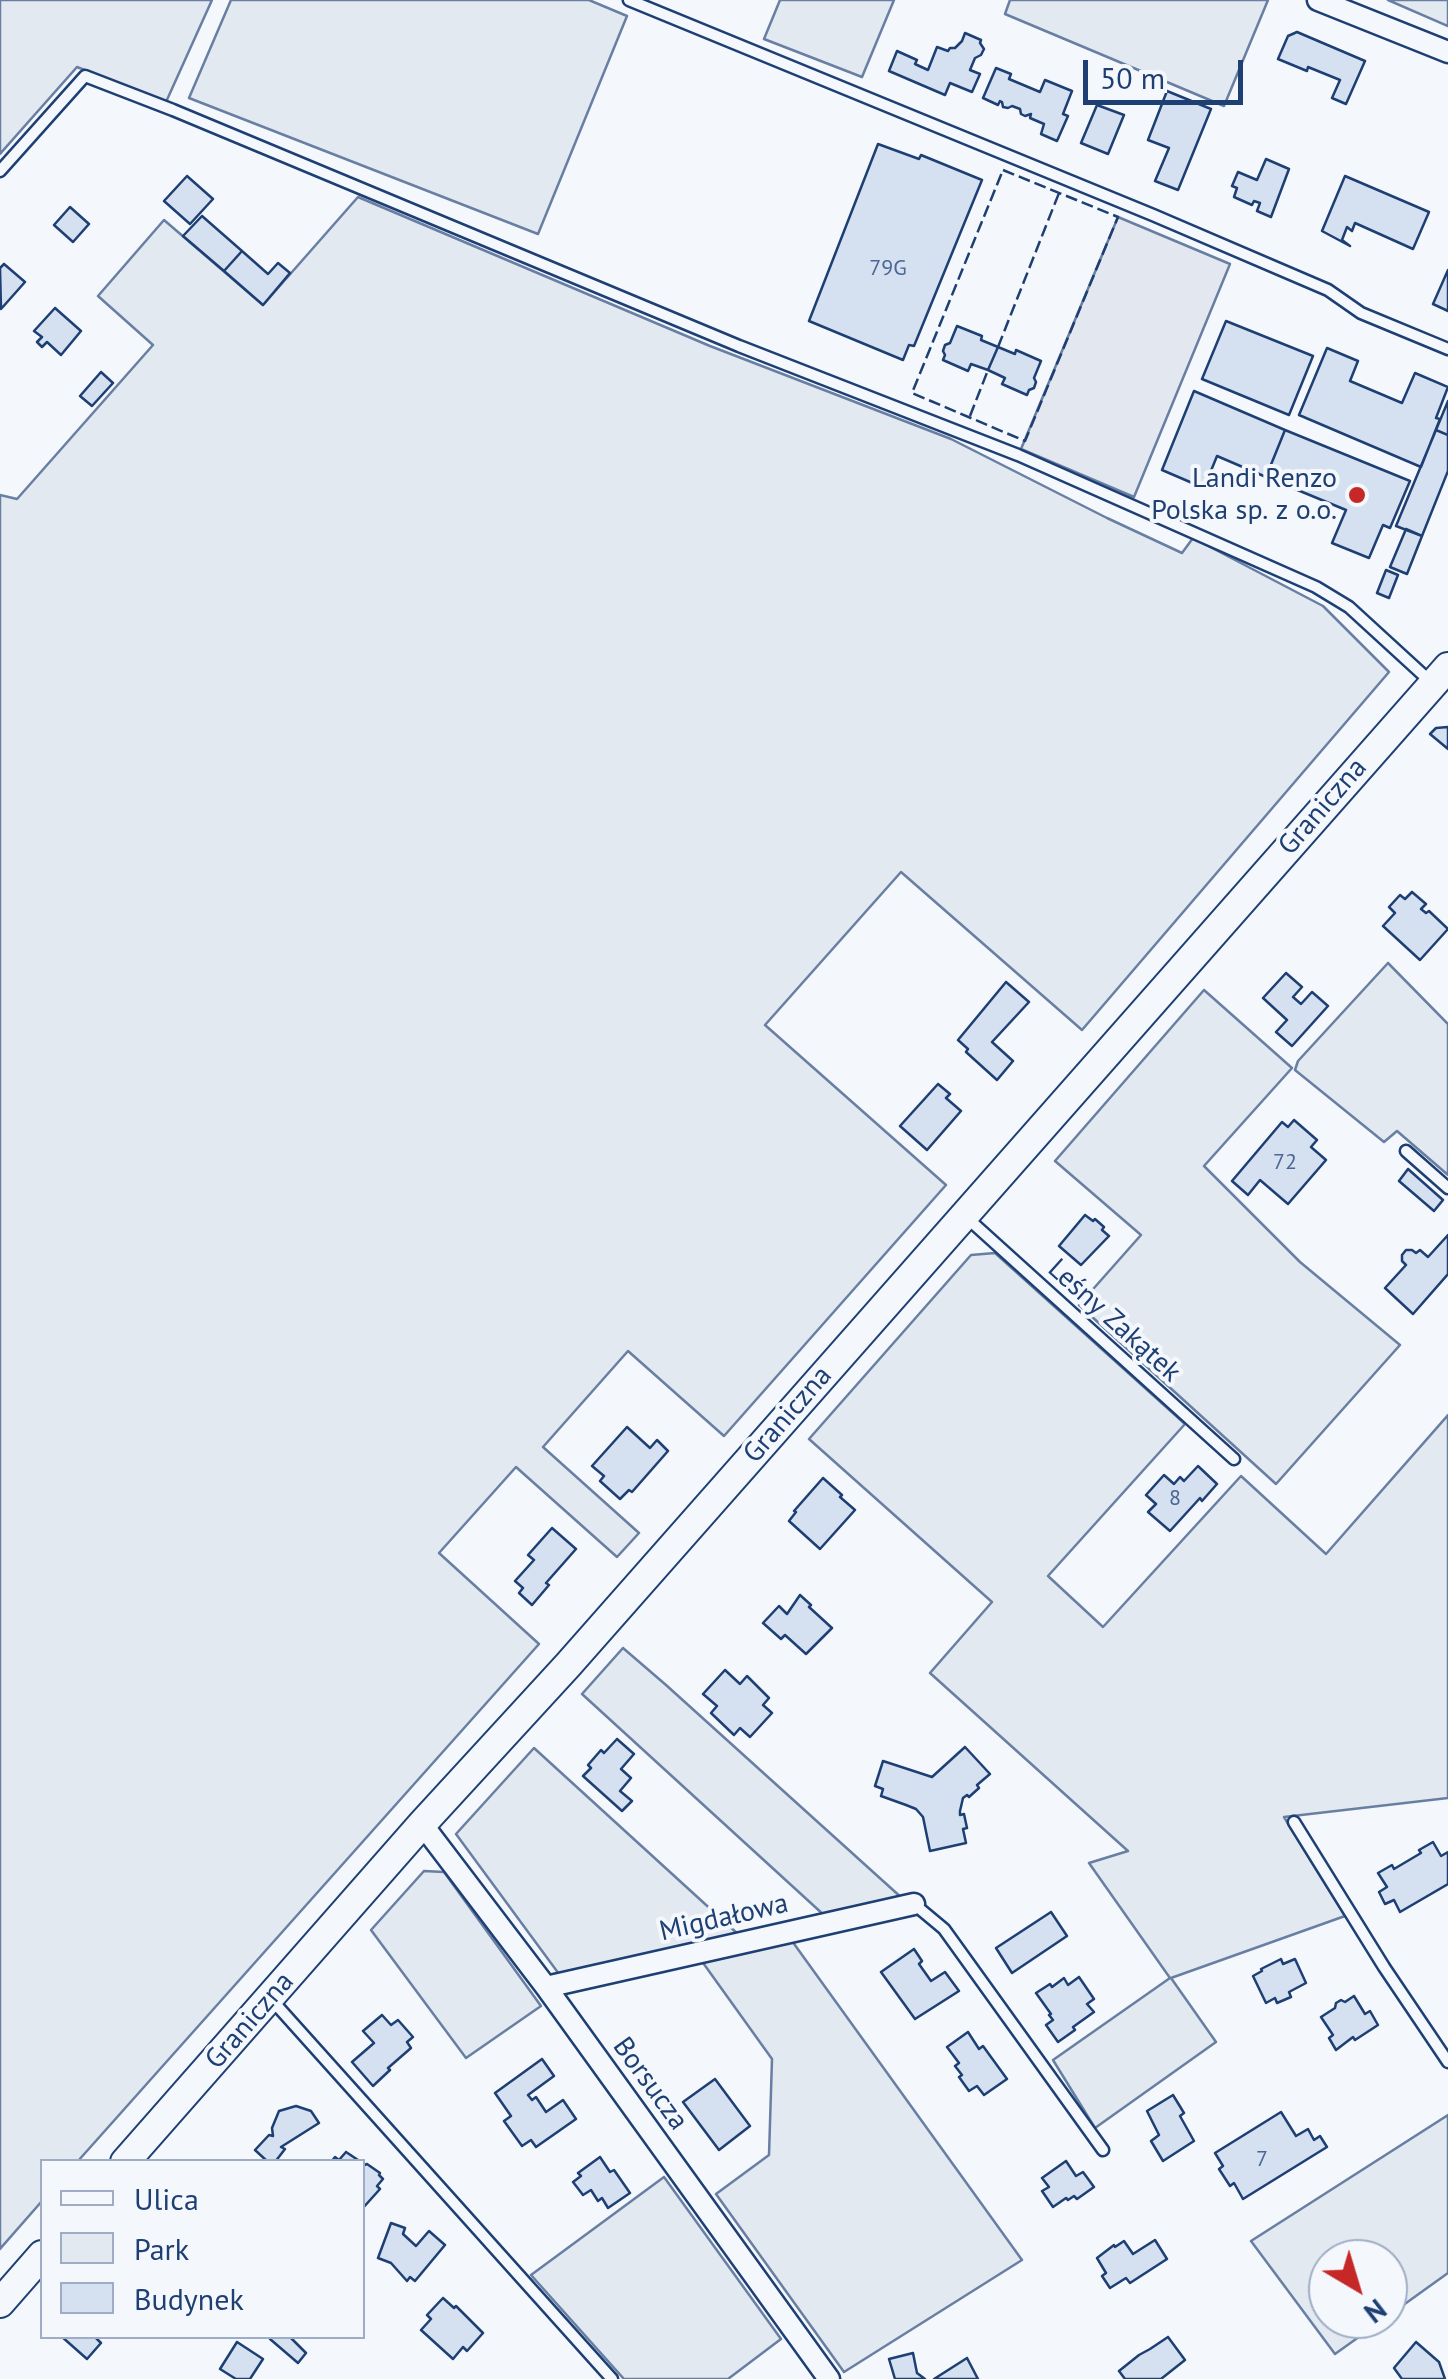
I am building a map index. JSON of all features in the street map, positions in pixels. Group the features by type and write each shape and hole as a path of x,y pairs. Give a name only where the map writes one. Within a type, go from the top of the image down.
{"street":[{"path":"1318,0 1448,52"},
{"name":"Graniczna","path":"128,2159 1443,682"},
{"name":"Borsucza","path":"422,1824 546,1986 829,2379"},
{"name":"Migdałowa","path":"546,1986 914,1904"},
{"path":"0,2303 40,2257"}],"lane":[{"path":"629,0 1170,222 1328,290 1361,313 1448,348"},
{"path":"0,170 85,76 739,346 1018,456 1316,587 1350,607 1443,682"},
{"path":"1406,1151 1448,1188"},
{"name":"Leśny Zakątek","path":"964,1216 1234,1460"},
{"path":"1294,1822 1384,1968 1448,2062"},
{"path":"914,1904 944,1929 1103,2150"},
{"path":"270,1998 612,2379"}],"green space":[{"path":"0,0 212,0 166,102 77,67 0,154"},
{"path":"231,0 589,0 627,16 538,234 189,98"},
{"path":"780,0 894,0 862,77 764,39"},
{"path":"1010,0 1268,0 1224,106 1005,14"},
{"path":"1388,0 1448,0 1448,26"},
{"path":"358,197 710,346 951,439 1182,553 1193,538 1323,606 1389,672 1082,1030 901,872 765,1025 946,1185 724,1436 628,1351 543,1447 639,1533 617,1557 516,1467 439,1553 539,1644 80,2159 40,2159 40,2203 0,2249 0,495 17,499 153,345 98,296 164,220 263,305"},
{"path":"1388,963 1448,1024 1448,1175 1397,1131 1384,1142 1295,1070 1298,1061"},
{"path":"1204,990 1292,1068 1204,1166 1300,1262 1400,1345 1276,1484 1079,1305 1141,1235 1055,1161"},
{"path":"995,1253 1185,1424 1048,1576 1103,1627 1241,1476 1326,1554 1448,1415 1448,1798 1284,1817 1345,1916 1171,1978 1216,2042 1095,2128 1053,2060 1170,1978 1089,1863 1128,1851 930,1673 992,1602 809,1439 971,1255"},
{"path":"623,1648 903,1899 825,1916 582,1694"},
{"path":"534,1748 739,1935 559,1974 456,1834"},
{"path":"424,1871 444,1872 541,2006 466,2058 371,1930"},
{"path":"792,1941 1022,2260 844,2372 716,2194 769,2155 772,2059 701,1960"},
{"path":"1448,2115 1448,2273 1408,2302 1408,2239 1308,2239 1308,2318 1251,2241"},
{"path":"664,2177 781,2339 728,2379 624,2379 531,2275"},
{"path":"1324,2339 1356,2339 1335,2354"}],"shaded area":[{"path":"1118,217 1230,264 1134,497 1021,449"}],"building":[{"path":"1297,32 1365,61 1346,104 1332,98 1340,80 1278,59 1288,36"},
{"path":"965,33 981,40 984,49 970,70 980,74 972,92 950,83 945,95 889,71 897,51 928,70 937,47 948,51 955,48"},
{"path":"996,68 1011,74 1009,79 1040,92 1045,80 1072,91 1063,114 1068,116 1057,141 1041,134 1044,124 1030,118 1031,114 1025,116 1020,109 983,98"},
{"path":"1167,91 1211,109 1178,190 1155,181 1169,148 1148,140"},
{"path":"1097,105 1124,115 1108,154 1081,143"},
{"path":"878,144 919,159 921,155 982,180 914,346 909,345 903,360 809,321"},
{"path":"1266,159 1289,169 1271,217 1257,211 1260,203 1254,201 1252,205 1234,197 1237,188 1232,186 1238,172 1257,180"},
{"path":"187,176 213,199 190,224 164,201"},
{"path":"1345,176 1429,212 1413,249 1355,223 1352,231 1347,227 1342,240 1350,246 1322,231"},
{"path":"70,207 89,224 73,242 54,225"},
{"path":"202,216 242,251 224,271 183,236"},
{"path":"242,251 268,274 278,263 290,273 263,305 224,271"},
{"path":"4,264 25,282 1,309 0,268"},
{"path":"1448,270 1448,311 1433,304"},
{"path":"55,308 81,331 61,355 47,342 42,347 37,342 42,337 34,331"},
{"path":"1226,321 1313,356 1289,415 1202,379"},
{"path":"957,326 998,347 988,370 971,364 968,371 943,360 945,345 950,343"},
{"path":"998,347 1041,361 1034,388 1027,395 1002,384 1005,378 988,370"},
{"path":"1327,348 1358,361 1350,381 1402,403 1415,373 1448,387 1421,467 1299,415"},
{"path":"101,372 113,383 92,406 80,396"},
{"path":"1194,391 1285,430 1266,477 1217,456 1204,488 1162,470"},
{"path":"1448,401 1448,435 1436,430"},
{"name":"Landi Renzo Polska sp. z o.o.","path":"1285,430 1410,481 1390,528 1383,525 1369,558 1332,543 1346,510 1266,477"},
{"path":"1436,430 1448,435 1448,471 1422,536 1396,526"},
{"path":"1406,529 1422,536 1407,574 1390,567"},
{"path":"1386,570 1398,575 1389,598 1377,593"},
{"path":"1448,727 1448,749 1430,734 1436,728"},
{"path":"1412,892 1426,904 1421,909 1429,911 1448,929 1420,960 1383,926 1395,913 1389,907 1400,895 1405,899"},
{"path":"1286,973 1302,987 1293,997 1301,1004 1312,992 1328,1006 1292,1046 1276,1032 1287,1020 1263,998"},
{"path":"1006,982 1029,1002 992,1042 1013,1061 997,1080 958,1040"},
{"path":"938,1084 961,1111 927,1150 900,1126"},
{"path":"1294,1120 1317,1140 1311,1147 1326,1160 1288,1204 1260,1180 1248,1195 1232,1181 1282,1122 1288,1127"},
{"path":"1408,1169 1443,1200 1434,1211 1399,1181"},
{"path":"1085,1215 1095,1219 1109,1236 1081,1265 1059,1246"},
{"path":"1448,1235 1448,1274 1413,1314 1385,1288 1406,1265 1402,1255 1406,1250 1420,1250 1428,1257"},
{"path":"627,1427 650,1448 657,1440 668,1451 632,1492 629,1490 620,1499 600,1481 604,1476 592,1466"},
{"path":"1198,1466 1217,1484 1170,1531 1148,1512 1156,1504 1146,1495 1164,1475 1174,1484 1180,1477 1184,1481"},
{"path":"823,1478 855,1510 820,1549 789,1521"},
{"path":"552,1528 576,1549 532,1605 519,1593 523,1588 515,1581 534,1560 528,1555"},
{"path":"800,1595 832,1628 806,1654 785,1635 781,1639 763,1623 779,1606 787,1614"},
{"path":"725,1670 740,1684 747,1676 769,1698 763,1705 772,1713 750,1737 740,1728 734,1735 711,1713 717,1706 703,1694"},
{"path":"617,1739 634,1754 621,1769 631,1778 620,1791 632,1801 622,1811 583,1776 601,1750 604,1753"},
{"path":"965,1747 990,1774 969,1797 963,1798 960,1815 964,1814 966,1843 930,1851 923,1817 916,1809 881,1796 883,1789 875,1786 883,1761 932,1777"},
{"path":"1433,1842 1441,1856 1448,1852 1448,1884 1400,1912 1394,1900 1385,1904 1379,1892 1387,1887 1378,1873 1392,1865 1394,1869"},
{"path":"1051,1912 1067,1936 1012,1973 996,1948"},
{"path":"914,1949 931,1981 945,1972 959,1991 915,2019 881,1972"},
{"path":"1281,1959 1283,1964 1295,1959 1306,1983 1289,1992 1291,1997 1266,2003 1253,1976"},
{"path":"1079,1977 1094,1999 1087,2004 1094,2012 1058,2042 1046,2025 1053,2020 1051,2014 1036,1993 1064,1978 1068,1985"},
{"path":"1354,1996 1365,2014 1370,2011 1378,2025 1336,2050 1329,2038 1333,2035 1321,2017 1336,2003"},
{"path":"382,2015 391,2025 398,2020 413,2037 407,2042 411,2048 373,2086 352,2062 374,2043 363,2031"},
{"path":"968,2032 1007,2079 984,2095 977,2086 969,2091 955,2066 959,2063 947,2047"},
{"path":"542,2059 554,2076 528,2095 532,2100 536,2097 546,2112 563,2100 576,2119 536,2147 531,2140 522,2146 504,2121 511,2116 495,2093"},
{"path":"715,2079 750,2126 719,2150 683,2102"},
{"path":"1173,2095 1194,2141 1163,2161 1151,2141 1159,2135 1147,2111"},
{"path":"296,2106 311,2111 319,2123 281,2147 285,2149 277,2159 265,2159 255,2150 269,2135 273,2136 279,2111"},
{"path":"1281,2112 1296,2136 1308,2129 1314,2140 1320,2136 1327,2147 1243,2199 1219,2169 1223,2166 1215,2153"},
{"path":"600,2157 630,2193 608,2208 591,2190 583,2195 573,2182 581,2176 578,2173"},
{"path":"1066,2161 1076,2176 1083,2172 1094,2187 1077,2199 1066,2198 1053,2207 1042,2191 1049,2187 1042,2178"},
{"path":"365,2165 383,2179 377,2186 380,2189 365,2206"},
{"path":"391,2223 405,2228 403,2234 416,2246 429,2231 445,2245 415,2281 410,2277 407,2281 391,2263 378,2258"},
{"path":"1155,2240 1167,2259 1130,2283 1126,2278 1110,2288 1097,2258 1124,2241 1133,2254"},
{"path":"443,2298 483,2333 467,2351 463,2347 453,2359 421,2330 431,2319 427,2315"},
{"path":"1168,2337 1185,2360 1161,2379 1125,2379 1119,2371"},
{"path":"64,2339 97,2339 101,2343 87,2359"},
{"path":"270,2339 292,2339 306,2353 298,2363"},
{"path":"237,2342 263,2359 250,2379 236,2379 220,2369"},
{"path":"1416,2342 1439,2362 1445,2379 1402,2379 1394,2368"},
{"path":"913,2353 917,2373 925,2379 895,2379 889,2359"},
{"path":"967,2358 978,2379 934,2379"}],"fence":[{"path":"1003,170 1118,217 1025,441 912,393 1003,170"},
{"path":"998,347 1059,193"},
{"path":"970,416 988,370"}],"place":[{"name":"Landi Renzo Polska sp. z o.o.","path":"1357,495"}]}
